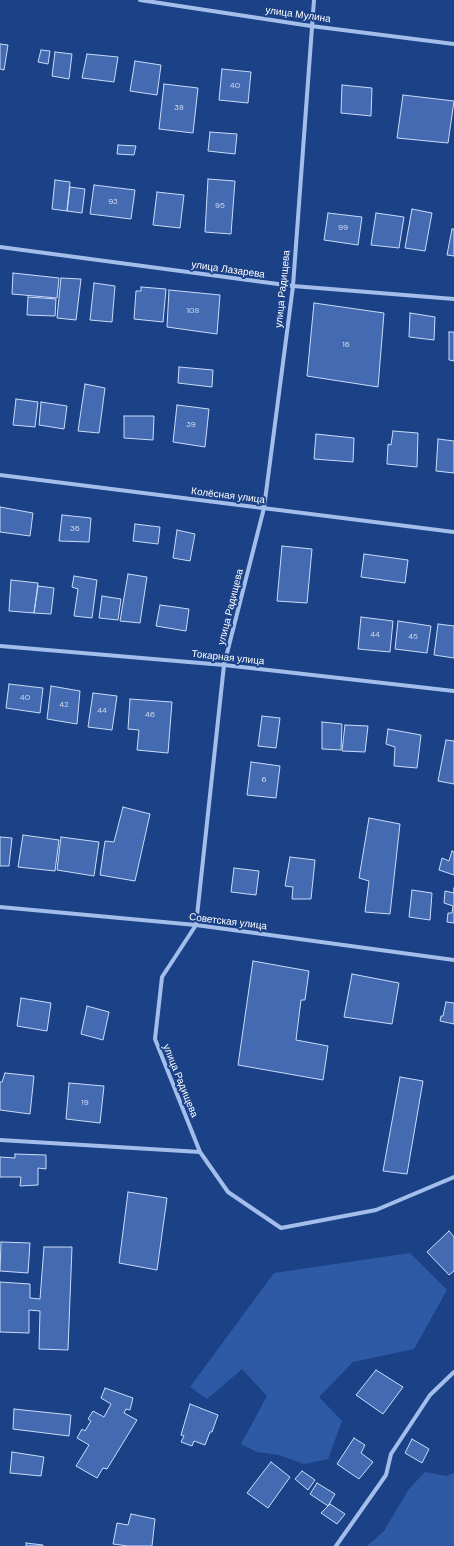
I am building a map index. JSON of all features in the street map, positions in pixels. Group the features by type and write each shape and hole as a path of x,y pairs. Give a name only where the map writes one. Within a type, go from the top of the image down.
{"street":[{"name":"улица Мулина","path":"140,0 312,26 454,44"},
{"name":"улица Радищева","path":"314,0 292,286 264,508 224,665 196,925 162,977 155,1039 200,1152 228,1192 281,1228 376,1210 454,1177"},
{"name":"улица Лазарева","path":"0,248 292,286 454,299"},
{"name":"Колёсная улица","path":"0,475 454,532"},
{"name":"Токарная улица","path":"0,646 224,665 454,691"},
{"name":"Советская улица","path":"0,907 196,925 454,960"},
{"path":"0,1140 200,1152"},
{"path":"336,1546 386,1475 391,1454 430,1395 454,1372"}],"shaded area":[{"path":"410,1253 447,1290 414,1349 353,1362 319,1397 342,1421 328,1459 304,1464 279,1455 257,1452 241,1444 267,1396 242,1369 207,1399 190,1387 274,1273"},
{"path":"425,1472 446,1476 454,1473 454,1546 367,1546 384,1531 409,1489"}],"building":[{"path":"0,44 8,45 4,70 0,69"},
{"path":"41,50 50,51 48,64 38,62"},
{"path":"55,52 72,54 69,79 52,76"},
{"path":"87,54 118,57 114,82 82,78"},
{"path":"135,61 161,65 157,95 130,91"},
{"path":"222,69 251,72 248,103 219,100"},
{"path":"164,84 198,88 193,133 159,129"},
{"path":"342,85 372,88 371,116 341,113"},
{"path":"403,95 454,101 448,143 397,138"},
{"path":"210,132 237,134 235,154 208,151"},
{"path":"118,145 136,146 134,155 117,154"},
{"path":"208,179 235,181 231,234 205,232"},
{"path":"55,180 70,182 67,211 52,209"},
{"path":"94,185 135,190 131,219 90,214"},
{"path":"70,187 85,189 82,213 67,211"},
{"path":"157,192 184,195 180,228 153,225"},
{"path":"412,209 432,213 425,251 405,248"},
{"path":"328,213 362,217 358,245 324,240"},
{"path":"376,213 404,217 399,248 371,245"},
{"path":"452,229 454,229 454,256 447,255"},
{"path":"13,273 59,278 57,298 12,294"},
{"path":"61,278 81,279 76,320 57,318"},
{"path":"94,283 115,286 112,322 90,320"},
{"path":"141,287 166,289 163,322 134,319 136,291 141,291"},
{"path":"169,290 220,295 217,334 167,327"},
{"path":"28,297 56,299 55,316 27,315"},
{"path":"314,303 384,313 378,387 307,376"},
{"path":"410,313 435,317 434,340 409,337"},
{"path":"449,332 454,332 454,361 449,360"},
{"path":"179,367 213,370 212,387 178,383"},
{"path":"85,384 105,388 99,433 78,431"},
{"path":"16,399 38,402 35,427 13,425"},
{"path":"41,402 67,406 64,429 39,425"},
{"path":"177,405 209,409 205,447 173,442"},
{"path":"124,416 154,416 153,440 124,438"},
{"path":"393,431 418,433 417,467 387,464 388,444 391,445"},
{"path":"316,434 354,438 353,462 314,459"},
{"path":"438,439 454,441 454,473 436,471"},
{"path":"0,507 33,513 30,536 0,532"},
{"path":"62,515 91,518 89,542 59,541"},
{"path":"135,524 160,527 158,544 133,541"},
{"path":"177,530 195,534 190,561 173,558"},
{"path":"282,546 312,549 307,603 277,601"},
{"path":"364,554 408,560 405,583 361,577"},
{"path":"128,574 147,577 140,623 120,621"},
{"path":"74,576 97,580 92,618 74,616 78,589 72,587"},
{"path":"11,580 38,583 34,613 9,611"},
{"path":"38,586 54,588 51,614 34,613"},
{"path":"102,596 121,599 118,620 99,618"},
{"path":"160,605 189,609 186,631 156,626"},
{"path":"361,617 393,621 390,652 358,649"},
{"path":"398,621 431,626 427,653 395,649"},
{"path":"438,624 454,626 454,658 434,655"},
{"path":"9,684 43,688 40,713 6,708"},
{"path":"51,686 80,691 77,724 47,719"},
{"path":"93,693 117,696 112,730 88,727"},
{"path":"130,699 172,702 168,753 137,750 139,730 128,729"},
{"path":"262,716 280,718 276,748 258,746"},
{"path":"322,722 342,724 341,750 322,749"},
{"path":"345,725 368,726 365,752 342,751"},
{"path":"388,729 421,735 417,768 394,766 395,747 386,744"},
{"path":"446,740 454,741 454,784 438,781"},
{"path":"251,762 280,766 276,798 247,795"},
{"path":"123,807 150,814 135,881 100,875 105,841 114,842"},
{"path":"369,818 400,824 390,914 365,912 369,881 359,878"},
{"path":"23,835 59,840 55,871 18,867"},
{"path":"0,837 12,838 9,866 0,866"},
{"path":"61,837 99,842 94,876 57,870"},
{"path":"452,851 454,852 454,875 439,870 442,858 449,861"},
{"path":"290,857 315,860 311,899 292,899 293,887 285,886"},
{"path":"234,868 259,871 256,895 231,892"},
{"path":"412,890 432,893 430,920 409,917"},
{"path":"445,891 454,893 454,923 447,922 448,913 452,913 453,906 444,903"},
{"path":"253,961 309,971 305,1000 301,1000 296,1040 328,1046 323,1080 238,1065"},
{"path":"352,974 399,983 392,1024 344,1017"},
{"path":"21,998 51,1003 47,1031 17,1026"},
{"path":"446,1002 454,1003 454,1024 440,1021 441,1016 443,1016"},
{"path":"87,1006 109,1012 103,1040 81,1034"},
{"path":"5,1073 34,1076 30,1114 0,1110 0,1082 2,1082"},
{"path":"400,1077 423,1081 407,1174 383,1171"},
{"path":"69,1083 104,1086 100,1123 66,1119"},
{"path":"15,1154 46,1155 46,1169 38,1168 38,1185 20,1186 21,1177 0,1177 0,1157 15,1158"},
{"path":"128,1192 167,1198 157,1270 119,1263"},
{"path":"449,1231 454,1237 454,1271 449,1275 427,1252"},
{"path":"1,1242 30,1243 28,1273 0,1271"},
{"path":"44,1247 72,1247 68,1350 39,1349 40,1311 29,1310 29,1333 0,1332 0,1282 30,1284 30,1298 40,1299"},
{"path":"376,1370 403,1387 383,1414 356,1395"},
{"path":"105,1388 133,1398 130,1410 126,1409 124,1413 137,1420 107,1469 103,1468 97,1478 76,1466 89,1445 77,1438 82,1429 85,1431 91,1421 88,1419 93,1411 104,1417 111,1404 101,1398"},
{"path":"190,1404 218,1415 212,1432 210,1432 205,1445 194,1441 192,1446 181,1442 184,1436 181,1435"},
{"path":"14,1409 71,1415 69,1436 13,1429"},
{"path":"354,1438 365,1445 361,1453 373,1462 359,1479 337,1464"},
{"path":"412,1439 429,1449 422,1463 405,1453"},
{"path":"12,1452 44,1457 41,1476 10,1473"},
{"path":"271,1462 290,1477 268,1508 247,1493"},
{"path":"302,1471 315,1480 308,1490 295,1479"},
{"path":"317,1483 335,1494 328,1506 310,1494"},
{"path":"330,1504 345,1514 337,1524 321,1513"},
{"path":"131,1514 155,1519 152,1546 128,1546 113,1544 117,1523 128,1525"},
{"path":"26,1543 43,1545 43,1546 26,1546"}]}
